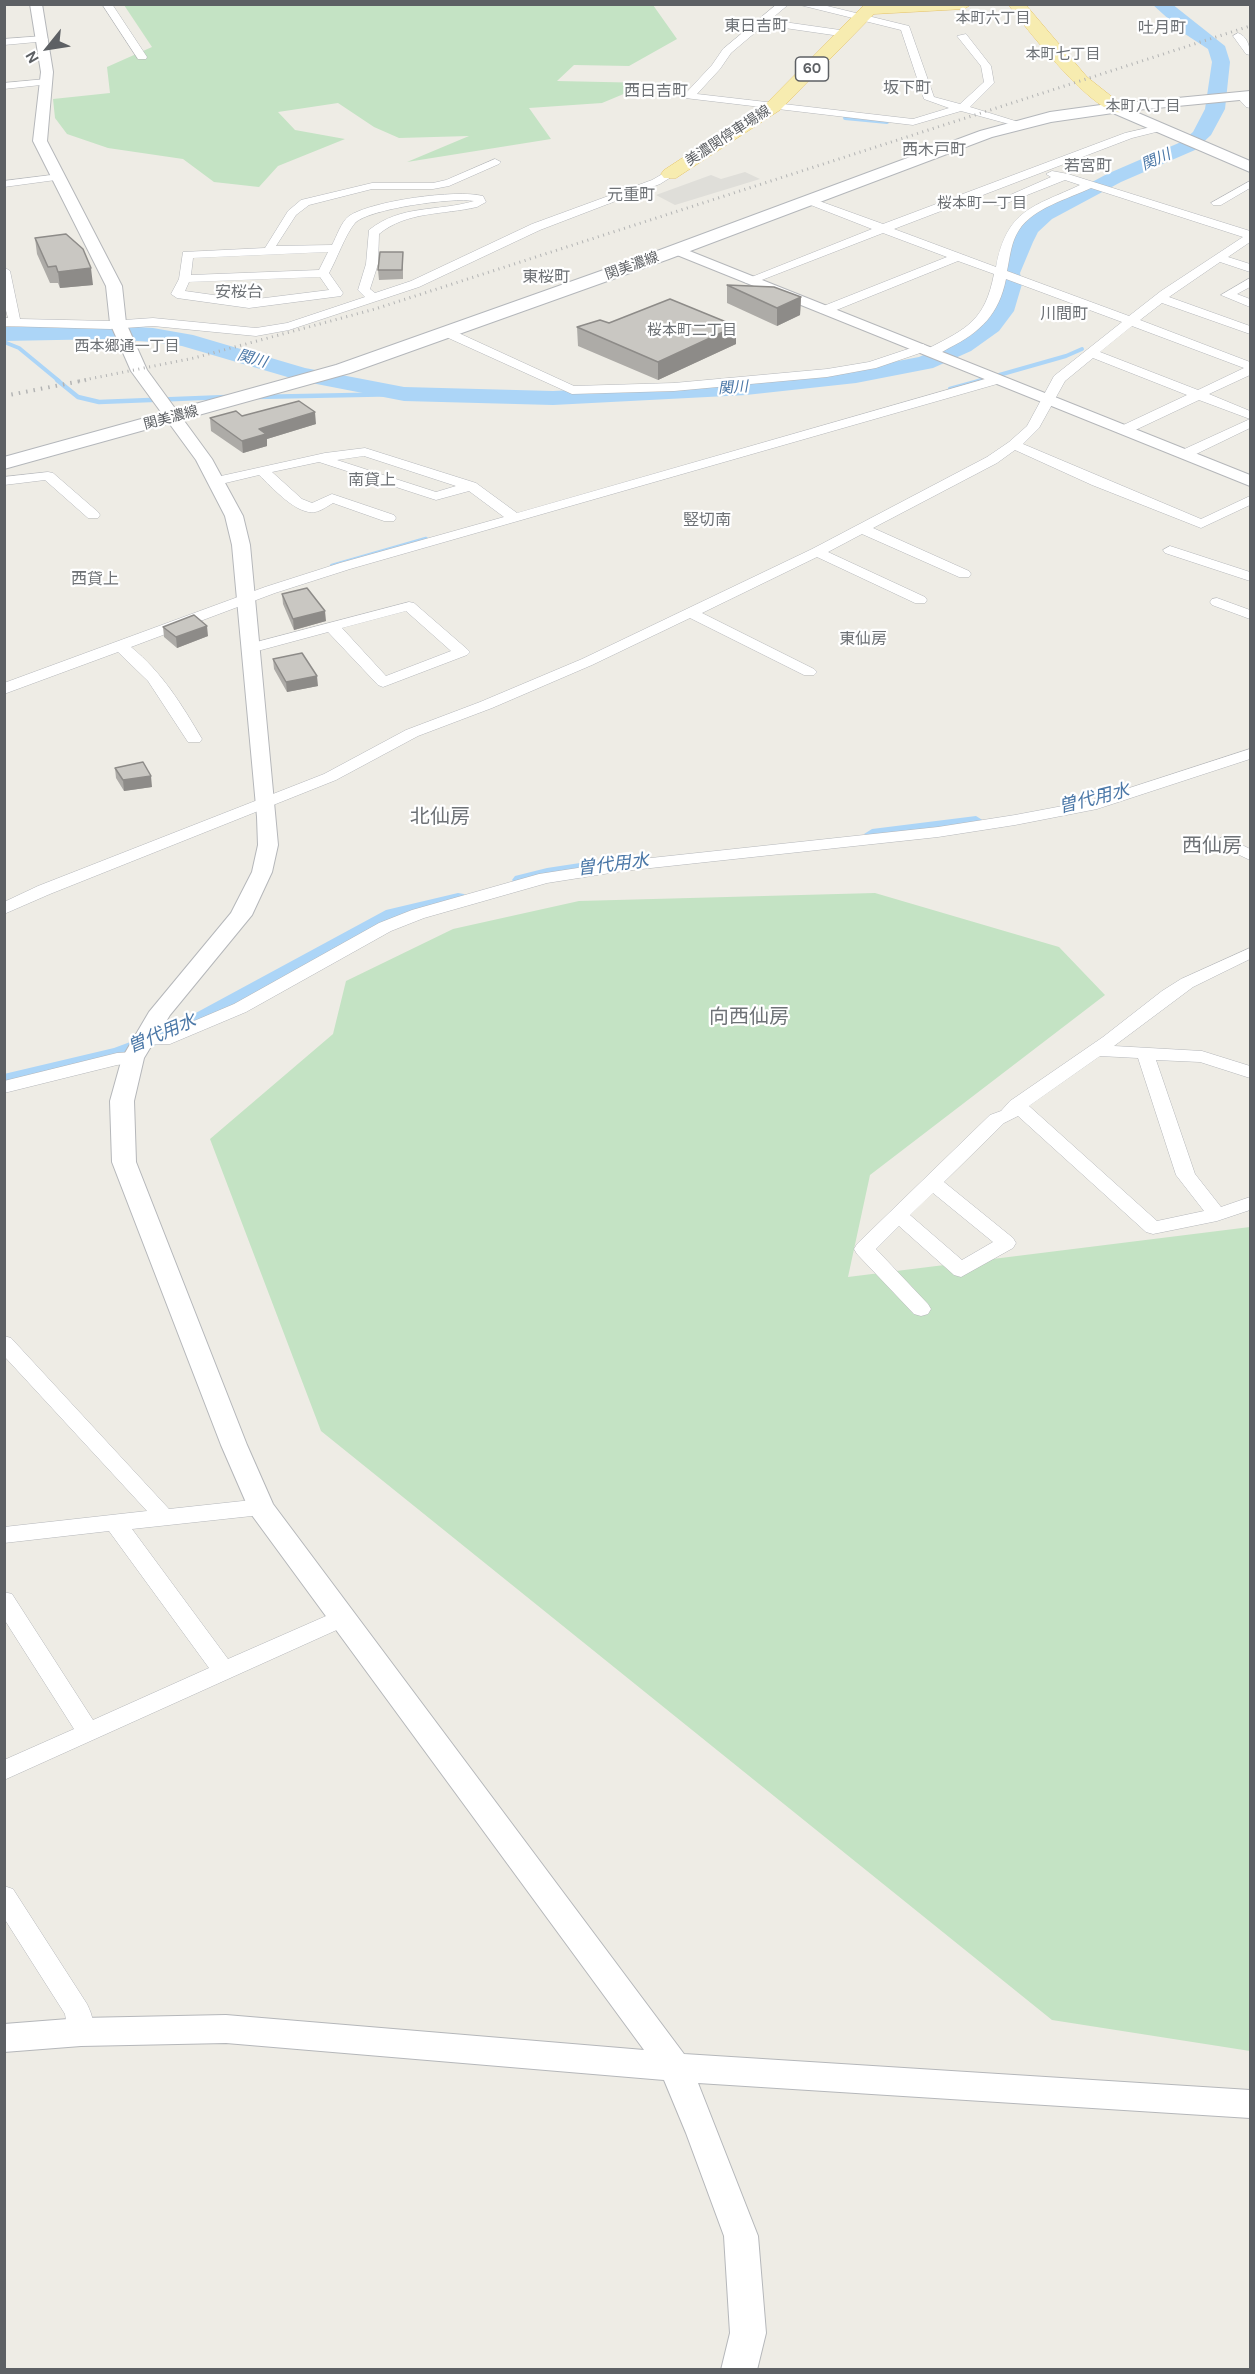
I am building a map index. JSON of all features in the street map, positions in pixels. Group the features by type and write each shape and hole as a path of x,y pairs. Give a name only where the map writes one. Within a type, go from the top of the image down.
{"main road":[{"path":"866,12 964,4"},
{"path":"1016,4 1082,81 1115,108"},
{"name":"美濃関停車場線","path":"670,174 774,106 847,34 866,12"},
{"name":"関美濃線","path":"4,463 164,405 235,400 333,372 448,333 986,134 1020,124 1076,112 1115,108 1251,167"}],"street":[{"path":"36,4 47,72 40,141 114,286 118,323 139,371 204,459 234,516 247,600 265,803 268,845 262,872 241,915 160,1012 138,1049 122,1101 124,1162 225,1423 261,1507 675,2067 703,2133 741,2236 748,2333 739,2370"},
{"path":"106,4 142,57"},
{"path":"784,4 727,51 716,67 688,96 913,122 963,107 988,83 986,66 962,36"},
{"path":"801,4 866,12 905,28 929,99 1020,124"},
{"path":"761,22 847,34"},
{"path":"1238,36 1251,52"},
{"path":"4,42 43,39"},
{"path":"4,86 46,82"},
{"path":"1115,108 1227,98 1248,99"},
{"path":"750,280 1129,135 1160,128"},
{"path":"272,251 270,246 292,213 305,202 372,186 433,186 449,183 495,162"},
{"path":"1035,170 1075,178 1089,185 1251,236"},
{"path":"153,322 256,332 289,326 415,284 537,226 656,182 670,174"},
{"path":"998,203 1064,176"},
{"path":"4,184 59,177"},
{"path":"1217,203 1251,184"},
{"path":"448,333 572,390 674,387 827,373 871,364 927,350 982,321 993,304 1002,274 1009,236 1019,222 1089,185"},
{"path":"973,194 1013,208 1036,211"},
{"path":"323,273 351,220 362,214 451,196 472,195 478,198 480,202 473,205 417,213 380,225 373,233 372,264 364,290 375,299"},
{"path":"807,200 1251,368"},
{"path":"6,906 330,777 412,733 486,705 587,662 817,552 992,460 1014,445 1032,428 1059,379 1160,298 1251,236"},
{"path":"335,248 187,255 185,279 177,294 249,304 337,293"},
{"path":"677,250 1251,481"},
{"path":"825,309 957,257"},
{"path":"1219,258 1251,268"},
{"path":"4,272 10,322 118,323 177,320 264,324 306,315 338,303 341,297 323,273"},
{"path":"185,279 323,273"},
{"path":"1251,282 1227,295 1251,303"},
{"path":"1160,298 1251,330"},
{"path":"1091,353 1251,415"},
{"path":"1124,430 1251,368"},
{"path":"4,689 345,566 999,379"},
{"path":"1185,454 1251,423"},
{"path":"1014,445 1201,524 1251,500"},
{"path":"217,481 319,458 365,452 471,486 515,518"},
{"path":"319,458 436,496 471,486"},
{"path":"262,470 297,502 313,508 332,498 389,518"},
{"path":"4,481 48,476 93,515"},
{"path":"863,529 964,574"},
{"path":"1170,550 1251,577"},
{"path":"817,552 920,600"},
{"path":"1217,602 1251,615"},
{"path":"250,648 331,626 409,606 462,652 383,682 331,626"},
{"path":"689,612 808,672"},
{"path":"120,646 141,662 162,686 194,739"},
{"path":"4,1087 117,1059 240,1008 385,927 418,914 545,879 622,866 938,831 1015,820 1091,806 1251,754"},
{"path":"1224,841 1251,855"},
{"path":"921,1309 864,1249 997,1119 1008,1115 1017,1105 1096,1050 1186,982 1251,953"},
{"path":"1096,1050 1202,1057 1251,1072"},
{"path":"1145,1053 1186,1175 1217,1215"},
{"path":"1017,1105 1153,1228 1217,1215 1251,1203"},
{"path":"898,1215 961,1270 1006,1243 932,1182"},
{"path":"4,1343 158,1509 160,1518"},
{"path":"4,1535 261,1507"},
{"path":"115,1523 224,1671"},
{"path":"4,1600 89,1732"},
{"path":"4,1771 342,1618"},
{"path":"4,1896 78,2012 81,2032"},
{"path":"4,2038 81,2032 226,2029 675,2067 1251,2103"}],"shaded area":[{"path":"745,172 760,179 675,205 656,195 711,175 721,179"}],"green space":[{"path":"124,5 653,5 677,39 629,66 574,65 557,81 650,83 602,103 529,108 551,139 407,162 469,136 399,138 374,127 338,103 278,112 295,130 345,139 278,166 259,187 214,182 183,159 108,148 67,134 55,118 53,99 110,93 107,67 152,47"},
{"path":"875,893 1059,947 1105,995 870,1175 848,1277 1250,1227 1250,2051 1052,2020 321,1431 210,1139 333,1034 346,981 453,929 579,901"}],"building":[{"path":"66,234 83,249 91,268 58,272 56,266 48,267 35,238"},
{"path":"380,252 403,252 402,270 378,270"},
{"path":"727,285 774,287 801,297 777,308"},
{"path":"670,299 736,326 658,362 577,327 600,320 609,323"},
{"path":"299,401 315,412 259,429 266,434 242,441 210,418 236,411 242,416"},
{"path":"307,588 325,611 293,619 282,594"},
{"path":"194,615 207,626 176,637 163,627"},
{"path":"302,653 317,676 286,682 273,659"},
{"path":"143,762 151,776 123,780 115,768"}],"waterway":[{"name":"関川","path":"4,334 109,332 153,335 185,340 301,374 404,394 553,398 746,388 856,376 925,363 963,346 991,326 1003,311 1011,284 1009,273 1022,242 1029,229 1045,215 1114,178 1188,146 1201,135 1215,109 1221,62 1216,46 1191,30 1161,4"},
{"path":"845,118 887,122"},
{"path":"4,342 19,348 59,381"},
{"name":"曽代用水","path":"978,381 1066,356 1082,349"},
{"path":"57,380 78,397 99,402 227,397"},
{"name":"曽代用水","path":"950,389 983,380"},
{"path":"255,397 404,394"},
{"name":"曽代用水","path":"332,566 426,539"},
{"name":"曽代用水","path":"872,834 976,821"},
{"name":"曽代用水","path":"521,880 580,868"},
{"name":"曽代用水","path":"4,1080 120,1052 174,1032 392,914 458,898"}],"railway":[{"path":"79,381 194,358 375,309 1250,26"},
{"path":"4,396 86,380"}],"district":[{"name":"本町六丁目","path":"993,19"},
{"name":"東日吉町","path":"756,26"},
{"name":"吐月町","path":"1162,28"},
{"name":"本町七丁目","path":"1063,55"},
{"name":"坂下町","path":"907,88"},
{"name":"西日吉町","path":"656,91"},
{"name":"本町八丁目","path":"1143,107"},
{"name":"西木戸町","path":"934,150"},
{"name":"若宮町","path":"1088,166"},
{"name":"元重町","path":"631,195"},
{"name":"桜本町一丁目","path":"982,204"},
{"name":"東桜町","path":"546,277"},
{"name":"安桜台","path":"239,292"},
{"name":"川間町","path":"1064,314"},
{"name":"桜本町二丁目","path":"692,331"},
{"name":"西本郷通一丁目","path":"127,347"},
{"name":"南貸上","path":"372,480"},
{"name":"竪切南","path":"707,520"},
{"name":"西貸上","path":"95,579"},
{"name":"東仙房","path":"863,639"},
{"name":"北仙房","path":"440,817"},
{"name":"西仙房","path":"1212,846"},
{"name":"向西仙房","path":"749,1017"}]}
